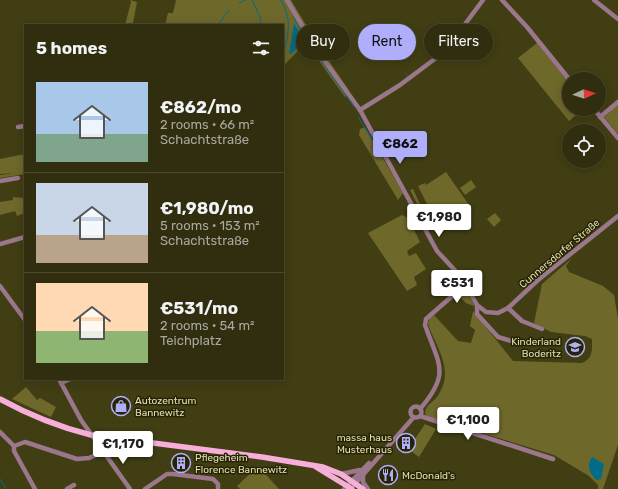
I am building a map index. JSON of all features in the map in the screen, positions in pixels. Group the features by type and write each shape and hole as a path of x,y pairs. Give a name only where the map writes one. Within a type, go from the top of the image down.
{"main road":[{"path":"0,399 20,410 59,427 91,435 275,458 323,467 341,474 350,486"},
{"path":"315,466 350,486 363,489"}],"street":[{"path":"287,0 314,46 360,110 437,251 459,275 478,305 486,312 492,314 498,314 510,306 522,321 542,329"},
{"path":"360,110 400,85 436,58 454,39 483,0"},
{"path":"502,0 527,27 563,72"},
{"path":"594,0 618,19"},
{"path":"618,102 600,117 618,138"},
{"path":"18,127 24,126"},
{"path":"0,181 18,178"},
{"name":"Cunnersdorfer Straße","path":"510,306 538,280 618,216"},
{"path":"0,244 24,237"},
{"path":"459,275 459,290"},
{"path":"0,286 24,319"},
{"path":"420,416 420,409 435,389 440,378 438,361 425,322 428,317 459,290 466,288 469,290"},
{"path":"478,305 477,314 492,331 498,337 511,341"},
{"path":"60,381 73,407 102,452 130,489"},
{"path":"413,418 410,414 411,410 414,407 420,409"},
{"path":"350,486 413,418 420,416 553,459"},
{"path":"0,432 14,446 15,454 35,489"},
{"path":"14,446 25,442 78,459 89,458 102,452"},
{"path":"341,474 363,471"},
{"path":"363,471 363,482 368,489"},
{"path":"145,489 166,474 173,474 213,479 218,484 218,489"},
{"path":"66,489 74,485"}],"shaded area":[{"path":"130,0 137,2 133,23 136,24 125,24 131,2"},
{"path":"176,0 291,0 305,24 296,24 296,53 284,65 284,24 165,24 168,13 173,13"},
{"path":"537,43 562,73 562,112 518,58"},
{"path":"318,60 328,60 350,92 345,97"},
{"path":"618,104 618,134 604,117"},
{"path":"565,116 575,116 569,121"},
{"path":"365,127 403,193 398,200 359,135 360,129"},
{"path":"24,154 24,174 0,178 0,175 15,173 0,174 0,159"},
{"path":"446,172 469,205 436,232 424,217 410,190 413,189 425,215 431,212 418,186 425,183 426,185"},
{"path":"471,180 476,187 465,195 460,188"},
{"path":"13,197 24,198 24,213 17,216 15,211 0,215 0,202 13,200"},
{"path":"495,213 501,220 494,227 487,219"},
{"path":"402,215 408,218 420,242 407,251 409,256 416,253 426,269 414,277 417,285 407,291 368,233"},
{"path":"571,259 566,266 569,272 603,286 614,295 618,319 618,445 603,489 598,489 598,485 589,476 554,455 426,416 425,413 427,407 439,394 444,384 445,375 443,360 428,324 429,319 434,315 458,341 471,343 475,330 470,326 473,311 513,361 582,363 588,359 592,351 592,339 585,336 551,332 534,323 542,284"},
{"path":"462,292 467,292 474,306 466,303 459,296"},
{"path":"26,387 37,400 40,398 56,407 51,417 12,399"},
{"path":"425,424 436,429 419,457 408,449"},
{"path":"258,466 279,489 240,489 237,486"}],"water":[{"path":"294,23 296,27 296,49 289,54"},
{"path":"592,457 604,464 601,479 596,480 592,475 589,463"}],"waterway":[{"path":"239,3 245,0"},
{"path":"252,0 260,17 261,24"},
{"path":"281,0 285,8 288,21 288,34 284,52"},
{"path":"219,24 229,10"},
{"path":"293,16 298,24"},
{"path":"321,60 354,107"},
{"path":"358,117 383,157"},
{"path":"408,203 415,216"},
{"path":"0,479 6,489"}],"place":[{"name":"Kinderland Boderitz","path":"575,347"},
{"name":"Autozentrum Bannewitz","path":"121,406"},
{"name":"massa haus Musterhaus","path":"406,443"},
{"name":"Pflegeheim Florence Bannewitz","path":"181,463"},
{"name":"McDonald's","path":"388,475"}]}
